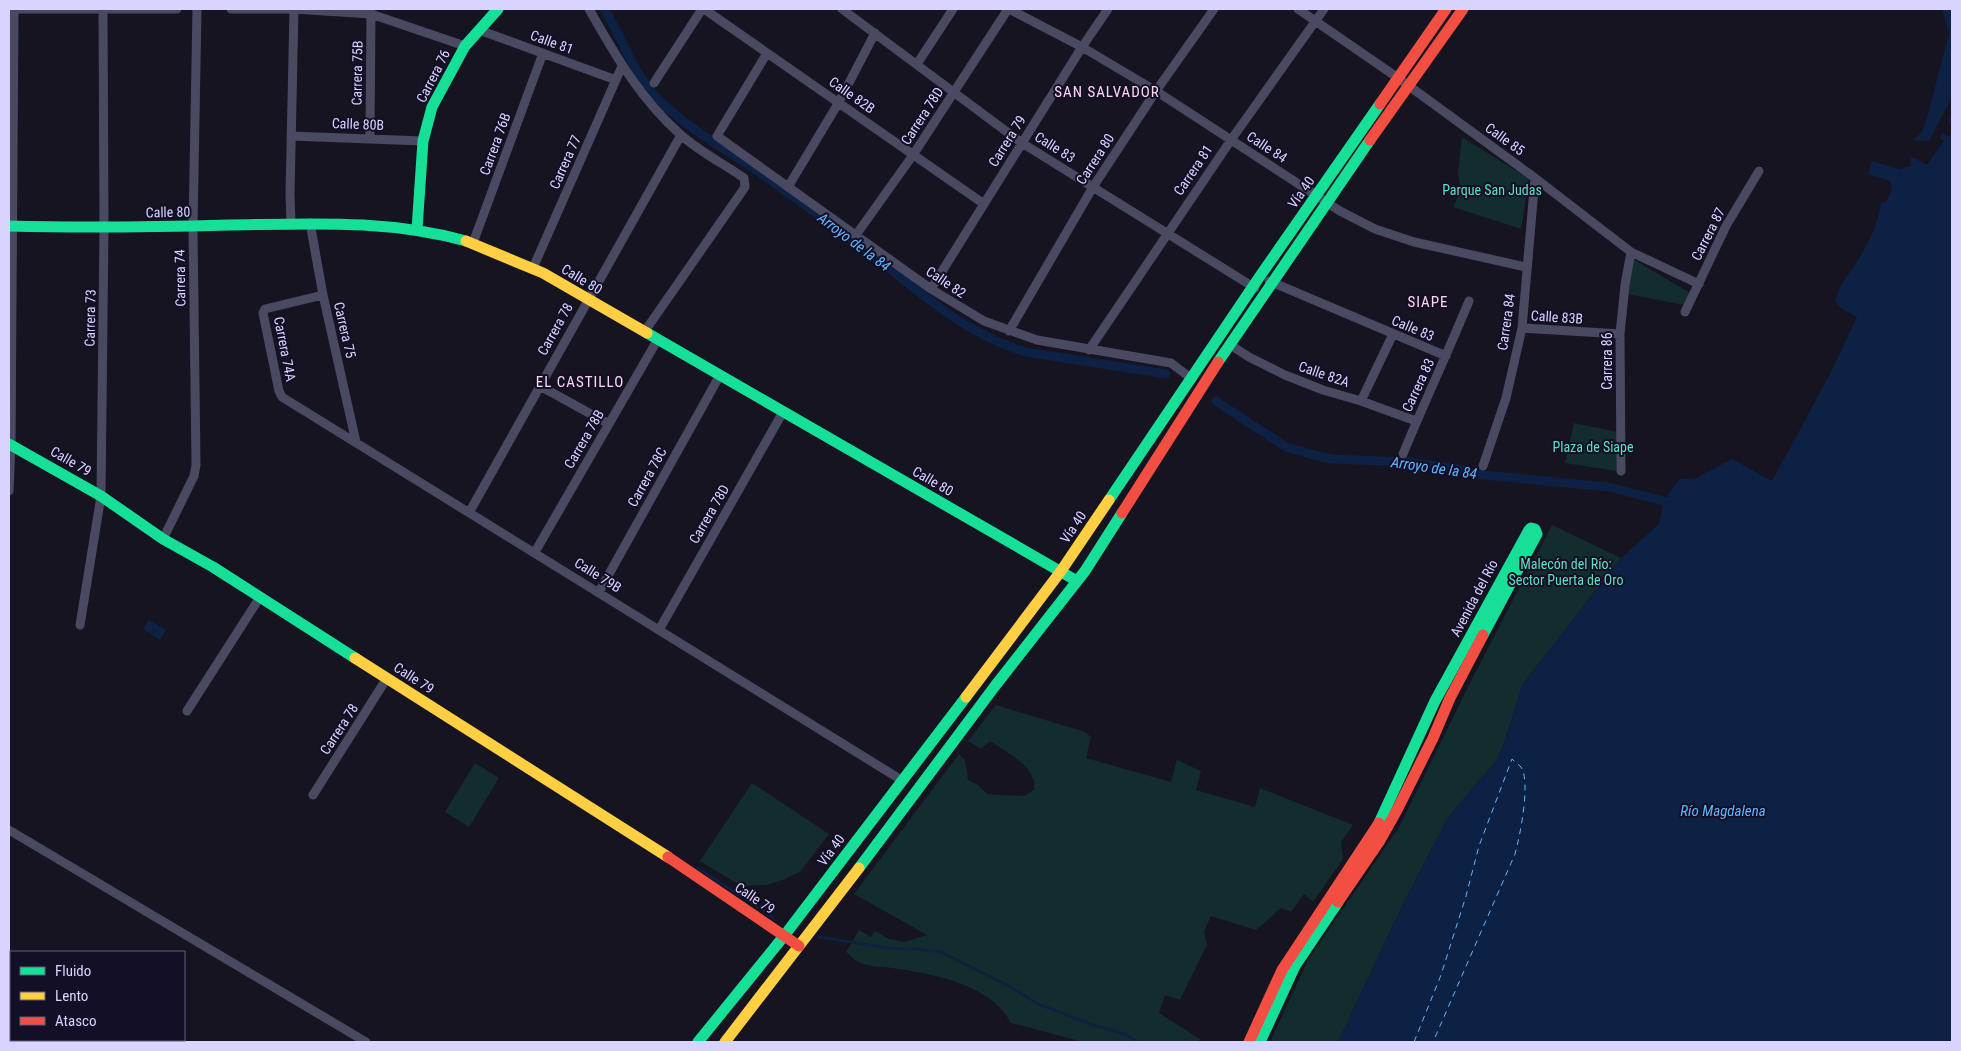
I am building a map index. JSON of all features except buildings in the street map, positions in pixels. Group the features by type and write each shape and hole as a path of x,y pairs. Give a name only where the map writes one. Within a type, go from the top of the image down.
{"main road":[{"name":"Carrera 76","path":"418,229 423,141 432,107 465,46 498,9"},
{"name":"Vía 40","path":"725,1042 991,691 1077,581 1229,344 1264,294 1398,78 1446,9"},
{"name":"Vía 40","path":"698,1042 784,936 1062,571 1257,281 1409,86 1463,9"},
{"name":"Calle 80","path":"11,226 104,228 350,223 418,229 473,244 533,268 1077,581"},
{"name":"Calle 79","path":"10,444 101,496 163,539 213,567 691,872 799,946"},
{"name":"Avenida del Río","path":"1249,1042 1282,970 1375,831 1435,702 1529,530 1531,528 1536,529 1537,534 1530,550 1499,604 1450,698 1433,738 1391,820 1379,842 1295,966 1260,1042"},
{"path":"977,683 991,691"},
{"path":"1391,820 1393,805 1433,722 1435,702"}],"street":[{"path":"9,9 177,9"},
{"path":"9,491 14,9"},
{"name":"Carrera 73","path":"80,625 101,496 104,228 103,9"},
{"name":"Carrera 74","path":"163,539 194,476 196,465 193,226 197,9"},
{"path":"231,9 371,11 465,46"},
{"path":"292,223 291,136 294,9"},
{"path":"589,9 639,91 681,135 744,178 745,187 645,332"},
{"path":"654,83 703,9"},
{"name":"Calle 82B","path":"703,9 984,204"},
{"name":"Calle 83","path":"842,9 1022,143 1168,232 1257,281 1271,282 1446,356"},
{"path":"917,64 953,9"},
{"name":"Calle 84","path":"1008,9 1082,47 1156,92 1322,199 1375,229 1414,242 1526,267"},
{"name":"Carrera 78D","path":"856,235 913,155 1008,9"},
{"name":"Carrera 79","path":"931,289 1082,47 1108,9"},
{"name":"Carrera 80","path":"1009,331 1093,187 1214,9"},
{"name":"Calle 85","path":"1298,9 1398,78 1536,178 1631,252 1699,284"},
{"name":"Carrera 81","path":"1089,350 1231,140 1324,9"},
{"name":"Carrera 75B","path":"370,137 371,11"},
{"name":"Calle 81","path":"479,30 616,80"},
{"path":"788,187 839,102 875,34"},
{"name":"Carrera 76B","path":"473,244 543,53"},
{"name":"Calle 82","path":"767,53 717,136 931,289 984,321 1037,340 1171,363 1192,379"},
{"name":"Carrera 77","path":"533,268 622,66"},
{"name":"Carrera 78","path":"470,511 681,135"},
{"name":"Calle 80B","path":"291,136 370,137 423,141"},
{"name":"Carrera 87","path":"1685,312 1726,226 1759,171"},
{"name":"Carrera 84","path":"1483,466 1506,398 1522,328 1526,267 1536,178"},
{"name":"Carrera 75","path":"310,223 323,295 356,442"},
{"name":"Carrera 86","path":"1621,471 1620,334 1625,285 1631,252"},
{"name":"Calle 83","path":"1257,281 1264,294"},
{"name":"Carrera 74A","path":"279,391 264,313 266,308 323,295"},
{"name":"Carrera 83","path":"1403,454 1416,420 1469,301"},
{"name":"Calle 83B","path":"1522,328 1620,334"},
{"path":"1361,401 1393,334"},
{"name":"Carrera 78B","path":"535,552 658,339"},
{"name":"Calle 82A","path":"1229,344 1249,357 1284,375 1323,390 1416,420"},
{"name":"Carrera 78C","path":"599,592 720,375"},
{"path":"540,386 609,424"},
{"name":"Calle 79B","path":"279,391 282,397 470,511 903,781"},
{"name":"Carrera 78D","path":"659,630 783,412"},
{"path":"187,711 260,597"},
{"name":"Carrera 78","path":"313,795 387,678"},
{"path":"9,830 366,1042"}],"green space":[{"name":"Parque San Judas","path":"1462,137 1529,179 1521,229 1453,207 1461,191 1458,173"},
{"path":"1633,259 1690,293 1684,305 1627,294"},
{"name":"Plaza de Siape","path":"1574,423 1618,432 1616,471 1565,463"},
{"name":"Malecón del Río: Sector Puerta de Oro","path":"1552,525 1621,558 1523,684 1503,746 1496,761 1449,816 1404,902 1338,1042 1270,1042 1308,960 1399,827 1472,679"},
{"path":"996,705 1085,732 1091,737 1086,758 1171,782 1177,760 1201,771 1196,790 1255,807 1260,788 1353,825 1341,842 1343,859 1313,902 1304,894 1291,912 1281,908 1256,930 1211,916 1204,932 1207,945 1180,1000 1165,995 1159,1013 1200,1039 1197,1042 1083,1042 1011,1023 1001,1009 989,998 959,983 942,977 861,963 846,952 859,930 871,937 875,931 889,939 904,942 927,935 854,894 959,754 965,760 968,780 978,785 987,794 1024,796 1034,790 1034,781 1030,772 1014,757 990,741 981,749 968,741"},
{"path":"475,763 499,778 469,827 445,812"},
{"path":"752,783 829,834 801,871 767,885 741,886 700,861"}],"water":[{"name":"Río Magdalena","path":"1942,9 1952,9 1952,1042 1338,1042 1404,902 1449,816 1496,761 1503,746 1523,684 1621,558 1659,524 1664,501 1679,479 1694,479 1732,459 1772,481 1831,372 1857,317 1839,307 1835,300 1872,234 1879,216 1881,203 1886,202 1892,189 1890,181 1868,174 1872,161 1899,169 1911,166 1909,144 1921,133 1927,118 1949,33"},
{"path":"149,620 166,630 160,640 143,629"}],"pier":[{"path":"1952,97 1952,113 1948,122 1952,124 1950,137 1942,133 1940,138 1944,141 1927,165 1906,154 1906,144 1909,140 1929,141"}],"waterway":[{"name":"Arroyo de la 84","path":"604,9 645,84 672,112 815,212 951,316 987,337 1026,352 1166,374"},
{"name":"Arroyo de la 84","path":"1216,401 1286,447 1331,459 1407,462 1452,468 1483,475 1609,487 1664,501"},
{"path":"698,868 773,917"},
{"path":"819,937 888,948 941,952 1009,986 1038,1004 1093,1025 1125,1034 1138,1042"}],"ferry route":[{"path":"1414,1042 1441,975 1466,896 1479,846 1512,759 1521,767 1525,784 1524,809 1515,854 1433,1042"}],"traffic: fast":[{"path":"417,229 423,141 432,107 465,46 498,9"},
{"path":"1109,500 1260,276 1380,104"},
{"path":"1218,362 1370,140"},
{"path":"9,226 119,227 348,224 407,229 466,241"},
{"path":"647,333 1077,581"},
{"path":"9,444 101,496 163,539 213,567 355,658"},
{"path":"859,868 995,686 1085,571 1122,513"},
{"path":"1379,823 1435,701 1529,530 1531,528 1535,529 1537,534 1483,635"},
{"path":"698,1042 784,936 966,697"},
{"path":"1260,1042 1295,966 1338,902"}],"traffic: slow":[{"path":"466,241 543,273 647,333"},
{"path":"966,697 1061,571 1109,500"},
{"path":"355,658 668,857"},
{"path":"725,1042 859,868"}],"traffic: jam":[{"path":"1380,104 1446,9"},
{"path":"1370,140 1463,9"},
{"path":"1122,513 1218,362"},
{"path":"1338,902 1379,842 1397,810 1433,738 1450,698 1483,635"},
{"path":"1249,1042 1282,970 1379,823"},
{"path":"668,857 799,946"}],"district":[{"name":"SAN SALVADOR","path":"1107,92"},
{"name":"SIAPE","path":"1428,302"},
{"name":"EL CASTILLO","path":"580,382"}]}
